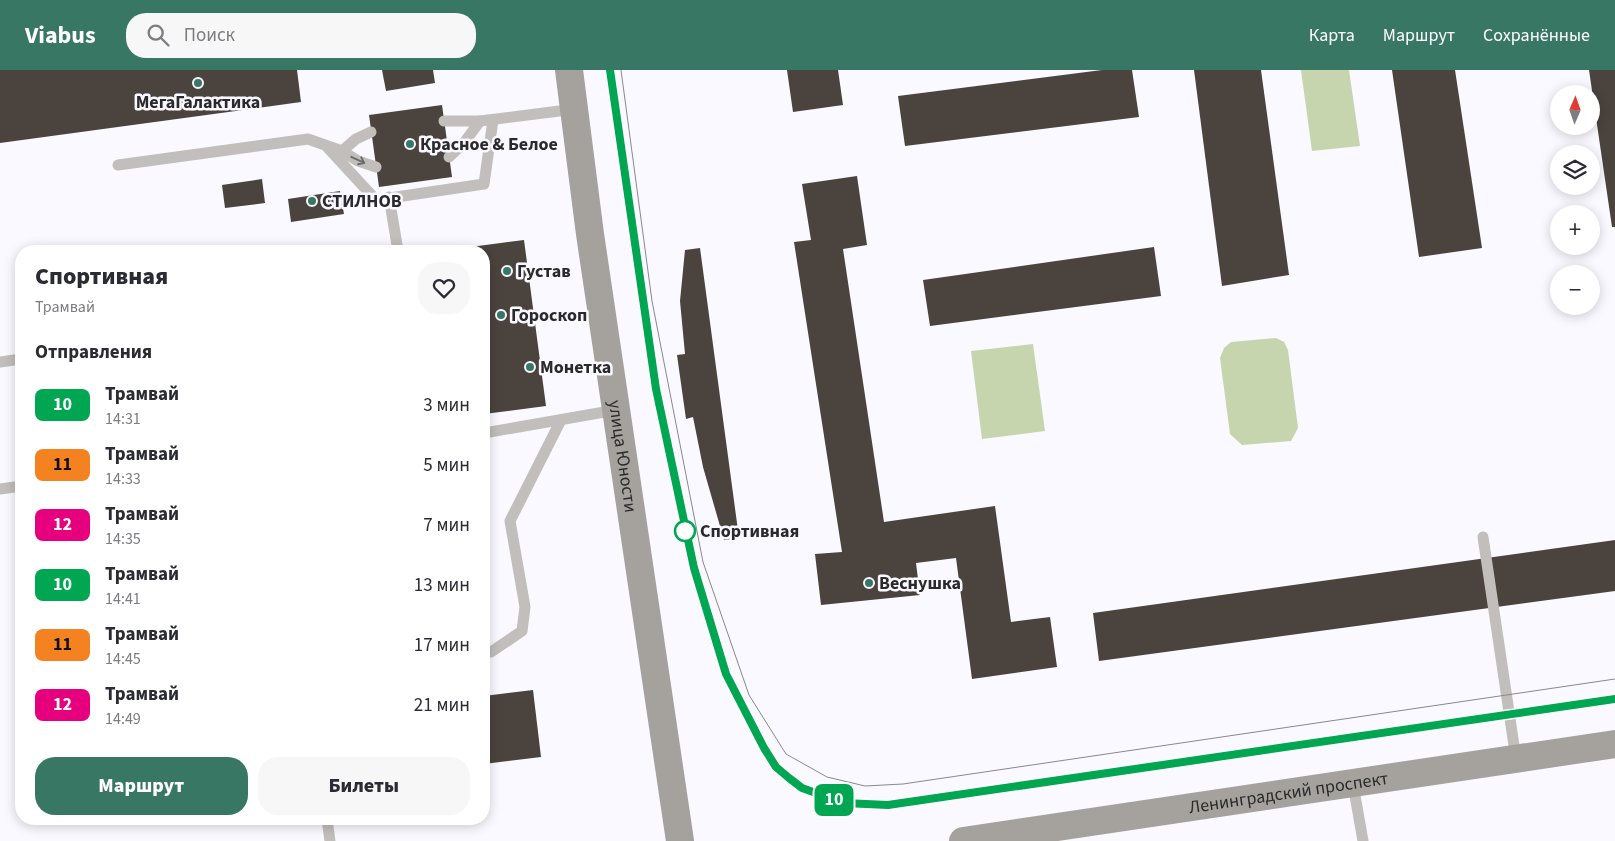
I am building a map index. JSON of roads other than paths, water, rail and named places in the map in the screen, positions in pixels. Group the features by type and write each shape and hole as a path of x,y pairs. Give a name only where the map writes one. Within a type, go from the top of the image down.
{"main road":[{"name":"улица Юности","path":"569,70 590,234 618,410 680,841"},
{"name":"Ленинградский проспект","path":"963,841 1615,744"}],"lane":[{"path":"444,121 493,120 575,109"},
{"path":"327,147 376,200 484,184 493,120"},
{"path":"449,157 464,143 480,121"},
{"path":"342,151 356,139 371,132"},
{"path":"118,165 308,139 342,151 358,161 376,167"},
{"path":"389,197 397,245"},
{"path":"0,362 15,360"},
{"path":"490,432 618,410"},
{"path":"490,652 522,632 525,607 510,521 561,420"},
{"path":"0,489 15,487"},
{"path":"1483,537 1516,759"},
{"path":"1353,784 1363,841"},
{"path":"328,825 330,841"}],"tram line":[{"path":"610,70 640,282 666,440 689,549 703,604 721,658 759,740 773,762 791,779 803,787 816,794 843,801 888,805 1615,699"},
{"name":"10","path":"610,70 656,389 694,568 726,674 753,728 776,767 802,788 844,803 888,805 1615,699"},
{"path":"621,70 652,301 703,562 749,695 786,754 827,777 865,786 903,784 1615,679"}],"place":[{"name":"МегаГалактика","path":"198,83"},
{"name":"Красное & Белое","path":"410,144"},
{"name":"СТИЛНОВ","path":"312,201"},
{"name":"Густав","path":"507,271"},
{"name":"Гороскоп","path":"501,315"},
{"name":"Монетка","path":"530,367"},
{"name":"Спортивная","path":"685,531"},
{"name":"Веснушка","path":"869,583"}]}
